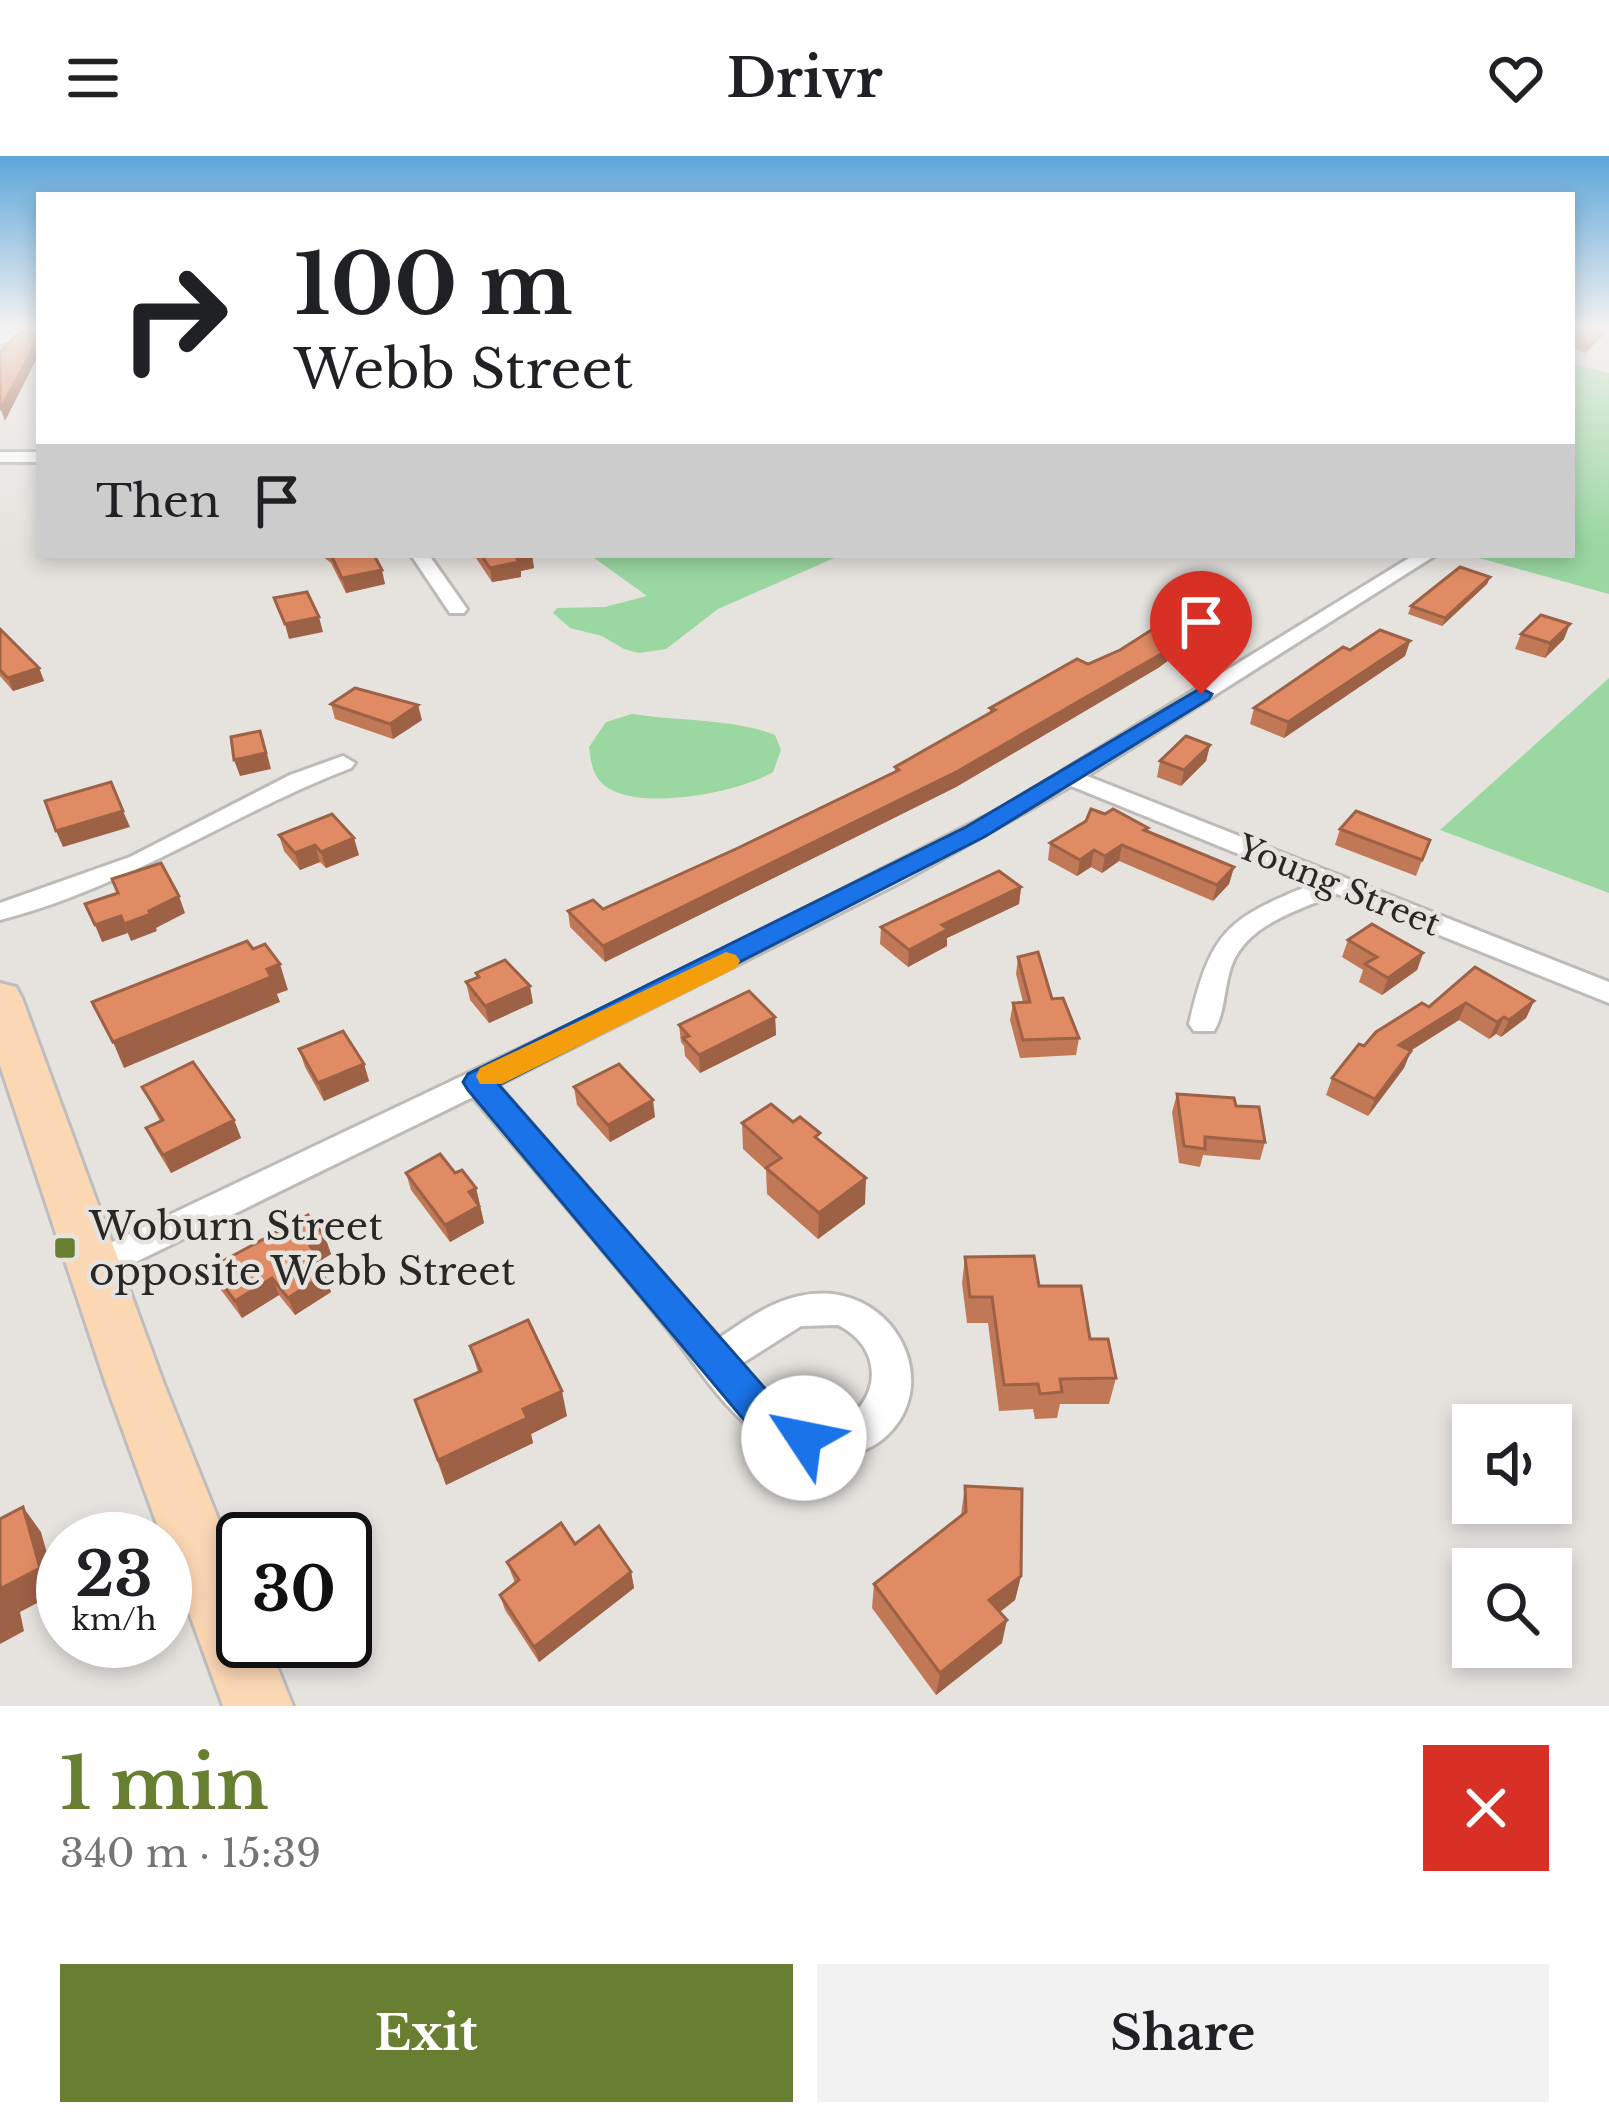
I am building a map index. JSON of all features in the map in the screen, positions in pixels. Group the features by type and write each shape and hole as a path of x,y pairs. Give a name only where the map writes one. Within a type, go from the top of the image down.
{"main road":[{"path":"0,998 258,1706"}],"street":[{"path":"0,457 36,457"},
{"path":"422,558 457,608"},
{"path":"95,1267 898,873 1068,777 1422,558"},
{"path":"0,912 139,862 298,780 343,763"},
{"name":"Young Street","path":"1068,777 1609,993"},
{"path":"1204,1024 1219,960 1234,936 1337,884"},
{"path":"478,1082 762,1413 781,1429 804,1438 829,1440 853,1434 888,1403 895,1383 894,1361 870,1324 826,1308 782,1318 717,1360"}],"green space":[{"path":"1575,398 1609,398 1609,594 1479,558 1575,558"},
{"path":"594,558 834,558 718,609 666,649 639,653 624,649 602,636 570,628 553,613 557,608 605,607 647,596"},
{"path":"1609,678 1609,893 1440,830"},
{"path":"632,714 760,730 775,735 781,750 773,772 738,786 667,798 624,795 599,780 589,747 606,722"}],"building":[{"path":"332,558 376,558 382,570 342,578"},
{"path":"483,558 517,558 519,562 490,568"},
{"path":"1460,567 1490,577 1445,618 1411,606"},
{"path":"307,592 319,617 285,624 274,598"},
{"path":"1180,612 1206,621 1161,654 958,771 603,946 568,911 593,900 603,909 899,770 895,767 1077,659 1088,664 1120,650"},
{"path":"1541,615 1570,624 1550,643 1521,634"},
{"path":"0,629 39,668 8,678 0,670"},
{"path":"1380,630 1410,641 1288,722 1254,708 1343,647 1350,650"},
{"path":"355,688 418,705 390,724 331,704"},
{"path":"260,731 266,753 234,760 231,737"},
{"path":"1186,736 1210,745 1184,770 1160,761"},
{"path":"111,782 123,811 56,831 45,801"},
{"path":"1091,809 1105,814 1113,809 1148,828 1144,830 1234,867 1217,885 1122,845 1105,856 1094,850 1080,860 1050,843 1086,821"},
{"path":"1356,811 1430,840 1422,860 1340,829"},
{"path":"332,814 354,838 321,852 315,845 295,853 279,835"},
{"path":"161,863 179,896 124,924 121,916 95,925 85,904 118,893 112,879"},
{"path":"999,871 1021,887 942,925 948,929 909,950 881,927"},
{"path":"1372,924 1423,953 1388,978 1365,964 1377,957 1348,940"},
{"path":"247,941 253,949 265,944 280,964 267,969 271,977 113,1042 92,1002"},
{"path":"1038,952 1052,999 1063,998 1079,1038 1023,1040 1013,1003 1030,1002 1018,957"},
{"path":"505,960 530,986 485,1006 466,982"},
{"path":"1475,967 1534,1001 1509,1020 1504,1017 1497,1022 1466,1003 1399,1045 1411,1051 1375,1099 1332,1078 1359,1044 1364,1046 1376,1032 1422,1003 1429,1007"},
{"path":"749,991 775,1017 699,1055 683,1038 689,1036 679,1025"},
{"path":"343,1031 364,1064 318,1083 299,1049"},
{"path":"193,1062 234,1120 163,1155 146,1128 163,1120 142,1087"},
{"path":"619,1064 653,1100 608,1125 574,1087"},
{"path":"1177,1094 1234,1098 1236,1106 1259,1107 1265,1142 1205,1137 1205,1149 1184,1146"},
{"path":"771,1104 793,1122 800,1117 820,1133 815,1137 866,1178 819,1213 766,1168 781,1158 742,1123"},
{"path":"440,1154 476,1188 469,1192 479,1206 445,1225 406,1173"},
{"path":"308,1215 325,1237 310,1246 317,1254 311,1258 325,1274 288,1298 272,1278 235,1301 210,1268"},
{"path":"1034,1256 1039,1286 1081,1286 1090,1339 1108,1339 1116,1378 1060,1379 1062,1392 1040,1394 1038,1384 1004,1385 992,1297 970,1297 965,1257"},
{"path":"528,1320 562,1391 523,1409 527,1418 438,1460 415,1400 481,1371 470,1346"},
{"path":"965,1486 1022,1489 1021,1576 989,1600 1007,1620 940,1673 874,1584 966,1512"},
{"path":"23,1507 36,1570 0,1589 0,1519"},
{"path":"561,1523 575,1544 599,1526 631,1572 534,1647 500,1595 519,1580 507,1562"}],"slow traffic":[{"path":"491,1076 726,961"}],"place":[{"name":"Woburn Street opposite Webb Street","path":"65,1248"}],"route":[{"path":"804,1438 781,1429 762,1413 478,1082 687,981 1013,812 1201,694"}]}
